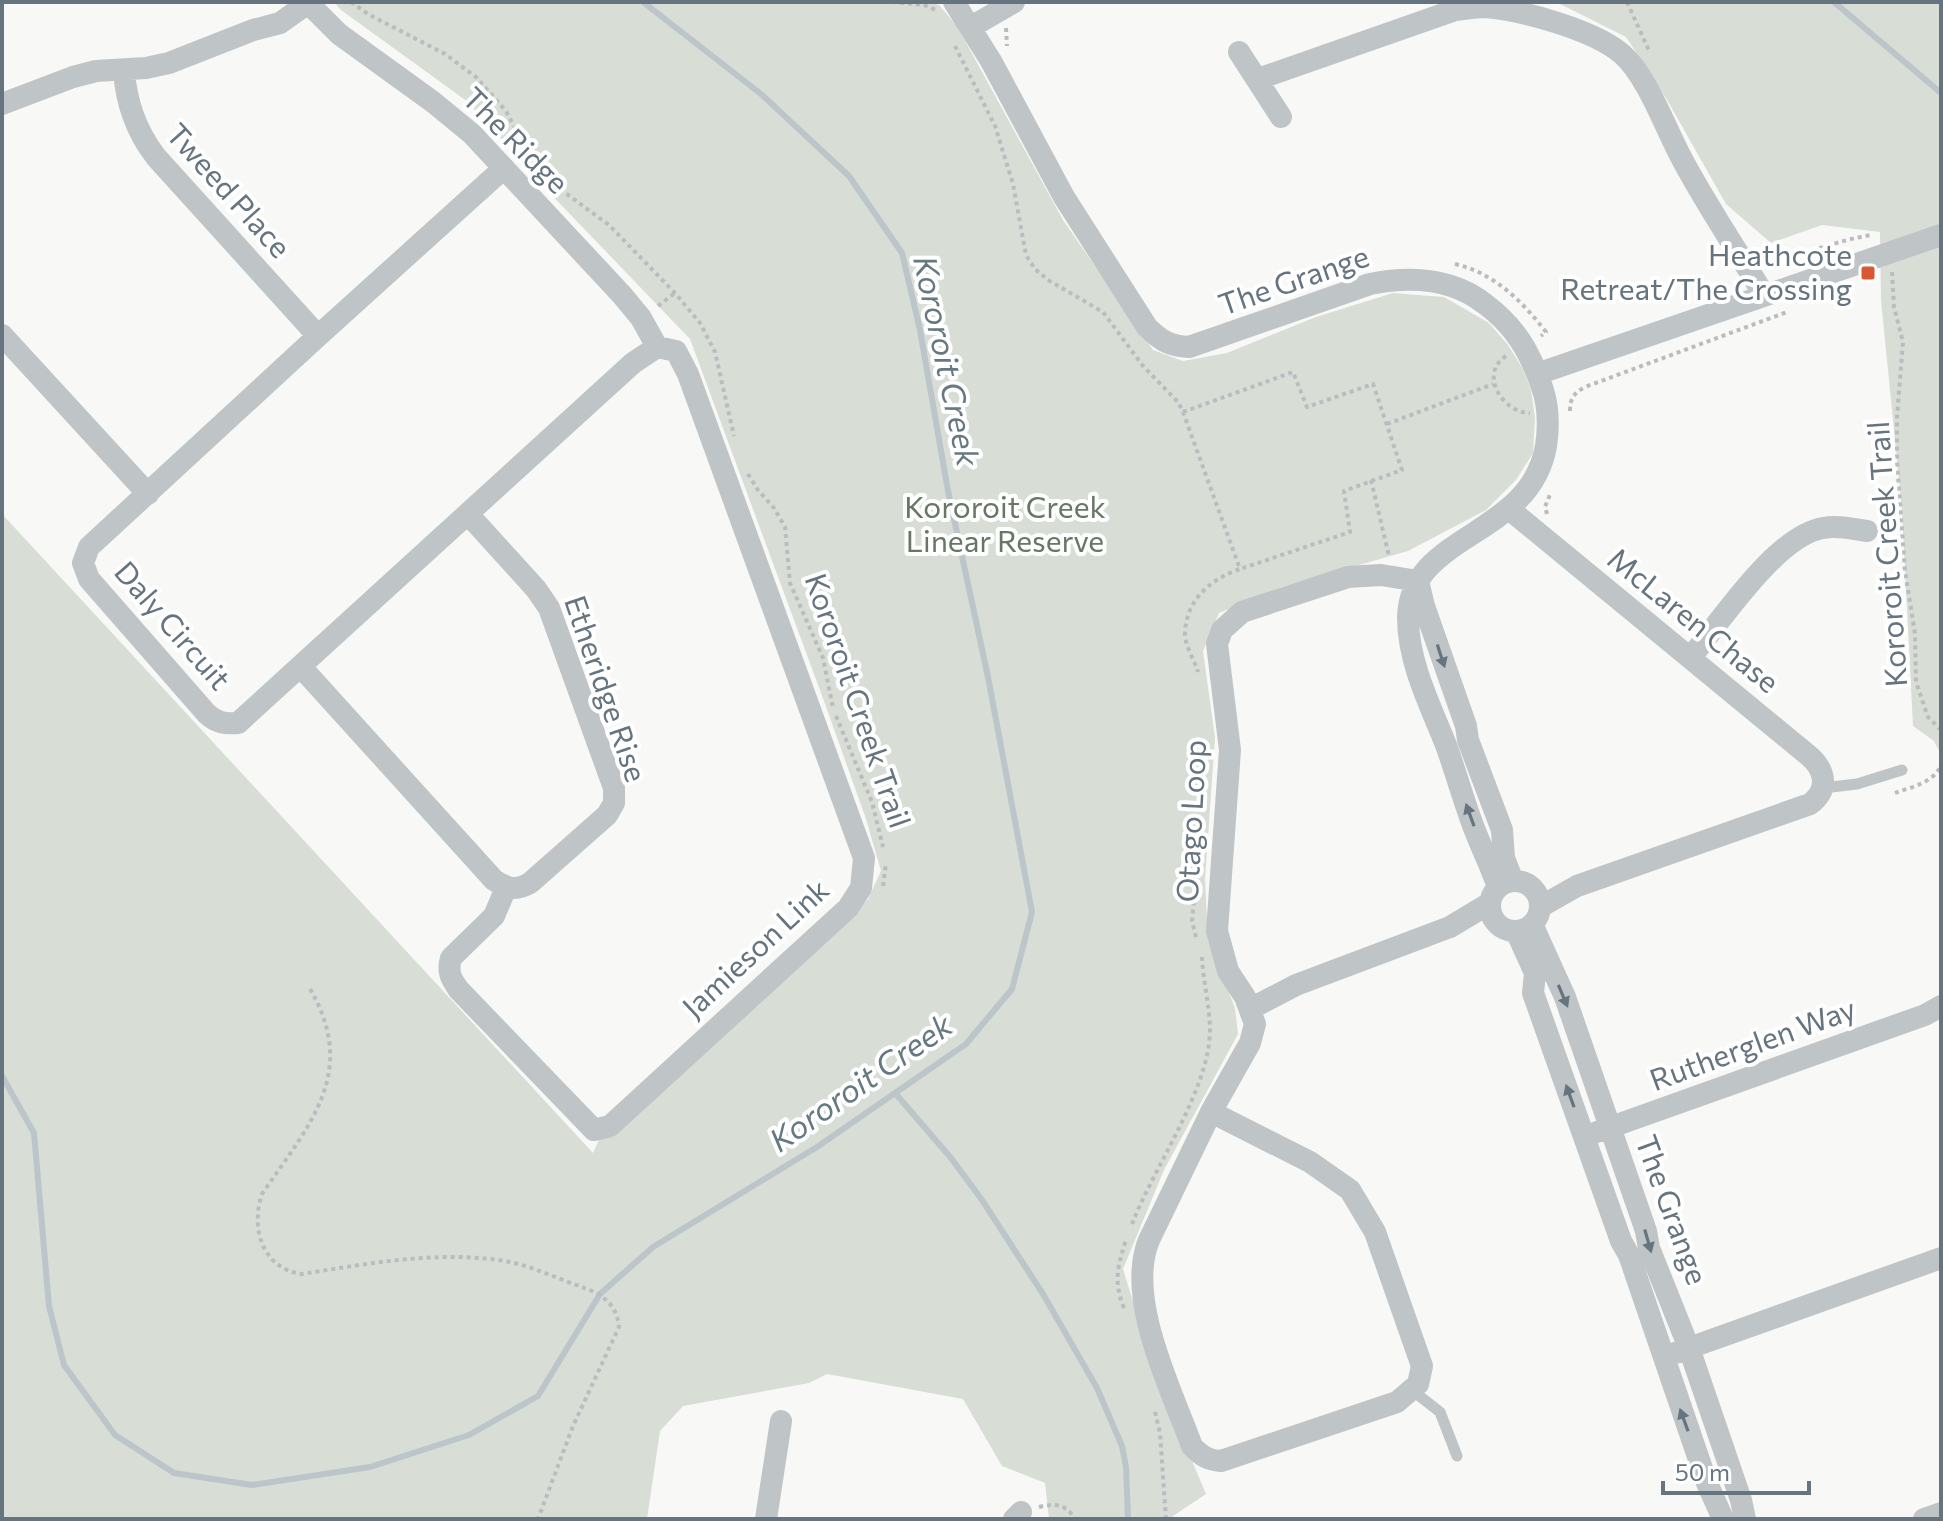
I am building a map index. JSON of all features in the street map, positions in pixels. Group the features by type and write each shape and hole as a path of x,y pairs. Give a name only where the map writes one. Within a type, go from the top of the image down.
{"street":[{"path":"253,30 290,2"},
{"path":"2,104 96,71 169,63 253,30 280,23 308,2"},
{"name":"The Ridge","path":"308,2 339,34 472,134 622,295 641,318 657,347"},
{"path":"961,32 1006,7"},
{"path":"1258,79 1455,10 1481,7 1510,10 1590,34 1625,57 1639,76 1684,162 1764,295"},
{"name":"The Grange","path":"948,10 1147,327 1159,339 1172,346 1189,347 1370,284 1399,278 1430,281 1461,289 1502,316 1525,346 1537,374 1549,426 1540,468 1524,496 1430,563 1418,581 1408,619 1417,670 1515,906 1535,973 1533,993 1621,1241 1629,1255 1714,1501 1733,1516"},
{"path":"1239,52 1281,117"},
{"name":"Tweed Place","path":"124,70 126,93 140,137 318,336"},
{"name":"Daly Circuit","path":"504,168 89,547 83,563 89,579 207,714 226,724 238,723 633,363 657,347"},
{"path":"1537,374 1941,235"},
{"path":"2,335 148,494"},
{"name":"Jamieson Link","path":"506,888 494,916 451,958 450,978 594,1130 610,1126 848,908 861,888 864,858 688,374 676,351 657,347"},
{"name":"McLaren Chase","path":"1509,509 1816,762 1824,777 1823,788"},
{"name":"Etheridge Rise","path":"468,514 536,589 549,608 614,788 614,803 607,815 530,883 521,888 506,888"},
{"path":"1691,657 1768,562 1801,535 1822,528 1867,531"},
{"name":"Otago Loop","path":"1250,1009 1228,971 1217,931 1230,750 1217,644 1222,630 1242,612 1348,577 1381,575 1418,581"},
{"path":"301,667 494,880 506,888"},
{"path":"1211,1112 1310,1162 1350,1190 1375,1232 1422,1366 1418,1384 1397,1402 1230,1459 1211,1460 1192,1446 1145,1316 1141,1275 1149,1240 1211,1112 1253,1034 1255,1024 1250,1009 1296,985 1450,927 1810,804 1818,798 1823,788"},
{"name":"The Grange","path":"1515,906 1565,997 1646,1231 1649,1248 1689,1348 1733,1516"},
{"name":"Rutherglen Way","path":"1585,1137 1736,1084 1941,1006"},
{"path":"1662,1357 1941,1258"},
{"path":"766,1519 781,1421"},
{"path":"1924,1519 1941,1513"}],"lane":[{"path":"1823,788 1857,784 1902,770"},
{"path":"1413,1391 1440,1412 1457,1456"}],"path":[{"path":"351,2 445,54 476,77 506,111 534,164 545,178 609,225 675,293 700,323 715,352 735,439"},
{"path":"892,2 948,10"},
{"path":"1627,2 1652,58"},
{"path":"1006,7 1006,44 1010,52"},
{"path":"961,32 1013,184 1026,255 1035,269 1048,280 1103,312 1143,366 1178,402 1240,569"},
{"path":"1762,254 1765,262 1788,259 1830,243 1867,236"},
{"path":"1326,275 1369,262"},
{"path":"1453,263 1495,281 1517,298 1546,332 1499,360 1493,373 1500,397 1511,407 1524,414 1547,412"},
{"name":"Kororoit Creek Trail","path":"1892,272 1894,307 1903,342 1897,461 1905,571 1915,634 1916,682 1928,717 1941,730"},
{"path":"1570,418 1570,402 1575,393 1585,387 1787,312"},
{"path":"1183,412 1293,372 1307,407 1373,384 1402,470 1344,491 1350,532 1240,569 1205,586 1192,607 1185,635 1199,674"},
{"path":"1387,424 1494,384"},
{"name":"Kororoit Creek Trail","path":"747,472 785,527 790,583 823,658 834,711 872,802 884,850"},
{"path":"1371,480 1389,557 1381,575"},
{"path":"1532,528 1547,516 1545,507 1553,489"},
{"path":"1895,793 1926,781 1938,773 1941,765"},
{"path":"1131,1225 1197,1083 1210,1031 1202,959 1192,921 1203,813"},
{"name":"Kororoit Creek Trail","path":"883,888 886,861"},
{"path":"310,989 329,1032 331,1059 327,1083 318,1107 262,1194 257,1210 256,1222 260,1235 275,1263 286,1271 302,1274 428,1258 500,1260 526,1266 600,1294 613,1305 618,1315 619,1327 573,1426 538,1519"},
{"path":"1126,1239 1116,1269 1116,1286 1126,1313"},
{"path":"1154,1406 1160,1433 1166,1519"},
{"path":"1018,1515 1057,1504 1068,1509 1075,1519"}],"green space":[{"name":"Kororoit Creek Linear Reserve","path":"334,2 927,2 939,5 957,26 1063,220 1153,350 1183,361 1227,353 1316,317 1393,293 1444,297 1489,323 1523,369 1531,390 1535,418 1533,453 1516,480 1486,510 1408,551 1282,587 1219,613 1203,651 1215,738 1205,879 1208,940 1235,1008 1238,1034 1164,1170 1123,1269 1155,1373 1206,1494 1172,1519 1049,1519 1045,1483 1002,1466 963,1399 827,1374 809,1383 683,1406 660,1431 647,1519 2,1519 2,514 593,1153 599,1140 733,1026 868,899 881,871 824,701 690,339 542,185 468,102"},
{"path":"1556,2 1941,2 1941,755 1934,741 1913,726 1902,510 1881,300 1880,232 1822,225 1771,243 1726,204 1666,98 1626,37"}],"waterway":[{"name":"Kororoit Creek","path":"2,1076 34,1133 49,1306 64,1365 115,1435 174,1473 252,1485 370,1467 469,1435 538,1396 600,1294 653,1247 817,1147 966,1044 1012,989 1032,912 988,677 948,491 920,330 902,253 849,176 761,94 643,2"},
{"name":"Kororoit Creek","path":"1834,2 1941,93"},
{"path":"895,1093 951,1158 982,1200 1043,1294 1097,1388 1122,1446 1128,1519"}],"place":[{"name":"Heathcote Retreat/The Crossing","path":"1868,273"}]}
